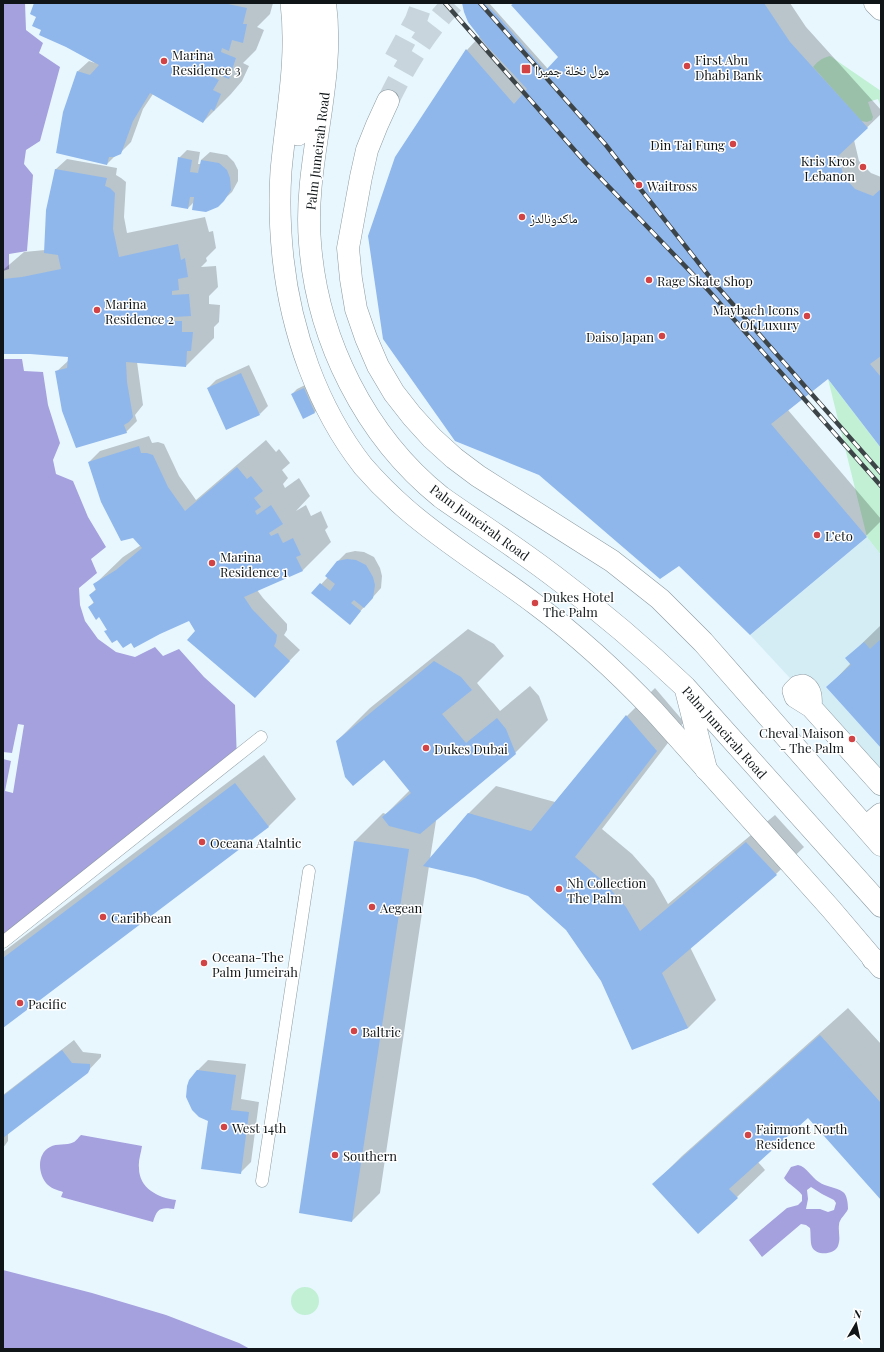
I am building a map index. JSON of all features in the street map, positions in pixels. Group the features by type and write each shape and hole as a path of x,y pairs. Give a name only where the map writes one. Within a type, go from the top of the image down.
{"main road":[{"name":"Palm Jumeirah Road","path":"325,3 327,32 326,80 310,191 310,244 318,296 325,322 342,366 357,395 386,440 426,484 441,497 524,554 576,593 626,634 685,687 881,906"},
{"path":"875,3 881,9"},
{"path":"382,98 377,125 367,150 348,248 356,309 378,366 394,393 432,438 454,458 478,476 612,561 660,599 874,821 881,845"},
{"path":"685,687 706,769"}],"street":[{"path":"291,3 293,53 292,74 281,183 283,255 287,286 296,330 313,378 336,424 364,466 407,510 449,543 536,604 588,647 627,683 706,769 878,963"},
{"path":"282,229 307,79 309,37 306,3"},
{"path":"811,707 881,785"},
{"path":"3,942 261,737"},
{"path":"262,1181 309,871"}],"shaded area":[{"path":"3,3 25,3 26,30 43,43 39,53 60,67 40,141 26,150 24,164 33,175 27,251 9,254 9,269 3,271"},
{"path":"3,359 22,359 24,371 43,372 48,405 60,443 53,460 56,474 73,481 88,517 106,547 91,559 97,573 79,588 80,605 85,621 98,639 116,652 135,657 155,647 163,656 179,649 204,677 235,705 237,761 3,941"},
{"path":"867,537 881,555 881,776 750,635"},
{"path":"81,1135 142,1146 139,1165 142,1181 151,1191 156,1194 176,1200 174,1209 165,1208 160,1210 156,1214 153,1222 61,1197 63,1192 51,1188 42,1176 40,1165 42,1155 45,1150 50,1147 71,1143"},
{"path":"798,1165 801,1166 819,1182 840,1190 845,1195 848,1209 839,1223 838,1246 829,1253 817,1252 811,1245 810,1228 801,1224 762,1257 749,1240 787,1208 798,1205 802,1201 802,1195 784,1178 791,1167","holes":["811,1187 834,1200 836,1203 834,1210 828,1212 820,1209 806,1209 808,1199 807,1190"]},
{"path":"3,1270 92,1293 166,1315 239,1343 250,1349 3,1349"}],"green space":[{"path":"830,56 881,91 881,107 878,99 868,102 873,117 872,120 867,122 861,121 813,67 820,60"},
{"path":"828,379 881,448 881,555 867,537"},
{"path":"305,1287 315,1291 319,1301 315,1311 305,1315 295,1311 291,1301 295,1291"}],"pier":[{"path":"18,724 24,725 13,793 5,791 11,761 3,759 3,752 12,753"}],"building":[{"name":"Marina Residence 3","path":"34,3 223,3 247,8 243,24 247,24 243,43 232,40 229,51 222,48 221,52 236,58 229,79 213,73 211,76 219,80 213,90 221,94 214,111 211,109 203,123 150,93 133,121 121,154 114,157 109,157 107,165 56,153 63,112 77,71 90,75 99,65 66,47 39,35 41,30 32,26 36,17 30,14"},
{"name":"مول نخلة جميرا","path":"462,3 485,4 497,15 545,71 558,57 511,5 515,3 764,3 790,42 868,128 838,156 844,177 855,189 873,196 881,189 881,356 870,364 881,377 881,448 828,379 771,424 867,537 750,635 679,566 660,579 539,475 455,441 383,339 368,236 395,157 466,49 514,104 527,89 486,45 468,22"},
{"path":"178,157 192,160 190,172 198,173 201,160 219,163 227,170 230,178 231,190 218,207 206,212 192,210 194,197 190,197 188,209 171,206"},
{"name":"Marina Residence 2","path":"55,169 107,178 105,186 110,188 115,193 113,229 119,257 178,244 181,260 185,258 188,277 178,279 179,290 172,291 172,295 189,294 191,316 174,317 174,321 182,321 182,332 193,332 191,351 187,351 186,367 126,362 127,382 133,417 124,425 127,433 76,448 62,411 55,371 67,368 68,357 30,354 3,354 3,279 22,277 61,269 58,255 44,253 46,210"},
{"path":"241,373 260,415 226,430 207,388"},
{"path":"304,388 315,413 303,419 291,394"},
{"name":"Marina Residence 1","path":"139,446 141,453 153,455 168,487 185,511 237,467 247,479 251,476 263,491 254,498 261,507 255,511 257,515 271,505 283,524 269,533 271,536 278,533 283,543 293,538 301,555 296,557 303,571 244,597 252,609 277,635 274,646 290,661 255,698 187,640 195,631 189,621 134,648 131,643 123,648 117,640 112,643 104,631 107,630 99,617 96,620 88,607 94,603 89,595 96,590 93,584 116,570 142,548 133,538 121,541 101,502 88,462"},
{"path":"347,559 356,560 366,565 373,577 375,585 373,598 364,608 354,600 351,603 361,611 350,625 311,593 320,583 330,591 335,584 325,576 337,561"},
{"path":"881,639 881,748 826,687 851,665 845,658 864,642 870,649"},
{"name":"Dukes Dubai","path":"434,661 461,677 472,690 442,714 466,743 497,718 506,729 516,754 420,834 389,826 382,817 411,793 384,760 353,786 345,777 336,741"},
{"name":"Nh Collection The Palm","path":"626,715 657,751 575,857 604,882 626,907 640,931 746,842 777,875 662,973 688,1028 632,1050 601,981 566,930 528,896 475,878 423,866 468,813 531,831"},
{"path":"235,783 269,827 3,1028 3,958"},
{"path":"354,841 409,849 352,1222 299,1213"},
{"name":"Fairmont North Residence","path":"820,1035 881,1103 881,1200 808,1118 729,1189 738,1198 698,1234 652,1184"},
{"path":"62,1050 72,1063 90,1064 88,1073 3,1138 3,1096"},
{"path":"197,1070 236,1075 231,1110 249,1112 241,1174 201,1169 208,1121 199,1117 192,1110 186,1097 189,1080"}],"tunnel":[{"path":"395,59 416,20 422,3"},
{"path":"388,101 417,49 453,3"}],"railway":[{"path":"445,3 585,162 709,291 881,486"},
{"path":"480,3 605,144 716,285 881,473"}],"place":[{"name":"Marina Residence 3","path":"164,61"},
{"name":"First Abu Dhabi Bank","path":"687,66"},
{"name":"مول نخلة جميرا","path":"526,69"},
{"name":"Din Tai Fung","path":"733,144"},
{"name":"Kris Kros Lebanon","path":"863,167"},
{"name":"Waitross","path":"639,185"},
{"name":"ماكدونالدز","path":"522,217"},
{"name":"Rage Skate Shop","path":"649,280"},
{"name":"Marina Residence 2","path":"97,310"},
{"name":"Maybach Icons Of Luxury","path":"807,316"},
{"name":"Daiso Japan","path":"662,336"},
{"name":"L’eto","path":"817,535"},
{"name":"Marina Residence 1","path":"212,563"},
{"name":"Dukes Hotel The Palm","path":"535,603"},
{"name":"Cheval Maison - The Palm","path":"852,739"},
{"name":"Dukes Dubai","path":"426,748"},
{"name":"Oceana Atalntic","path":"202,842"},
{"name":"Nh Collection The Palm","path":"559,889"},
{"name":"Aegean","path":"372,907"},
{"name":"Caribbean","path":"103,917"},
{"name":"Oceana-The Palm Jumeirah","path":"204,963"},
{"name":"Pacific","path":"20,1003"},
{"name":"Baltric","path":"354,1031"},
{"name":"West 14th","path":"224,1127"},
{"name":"Fairmont North Residence","path":"748,1135"},
{"name":"Southern","path":"335,1155"}]}
